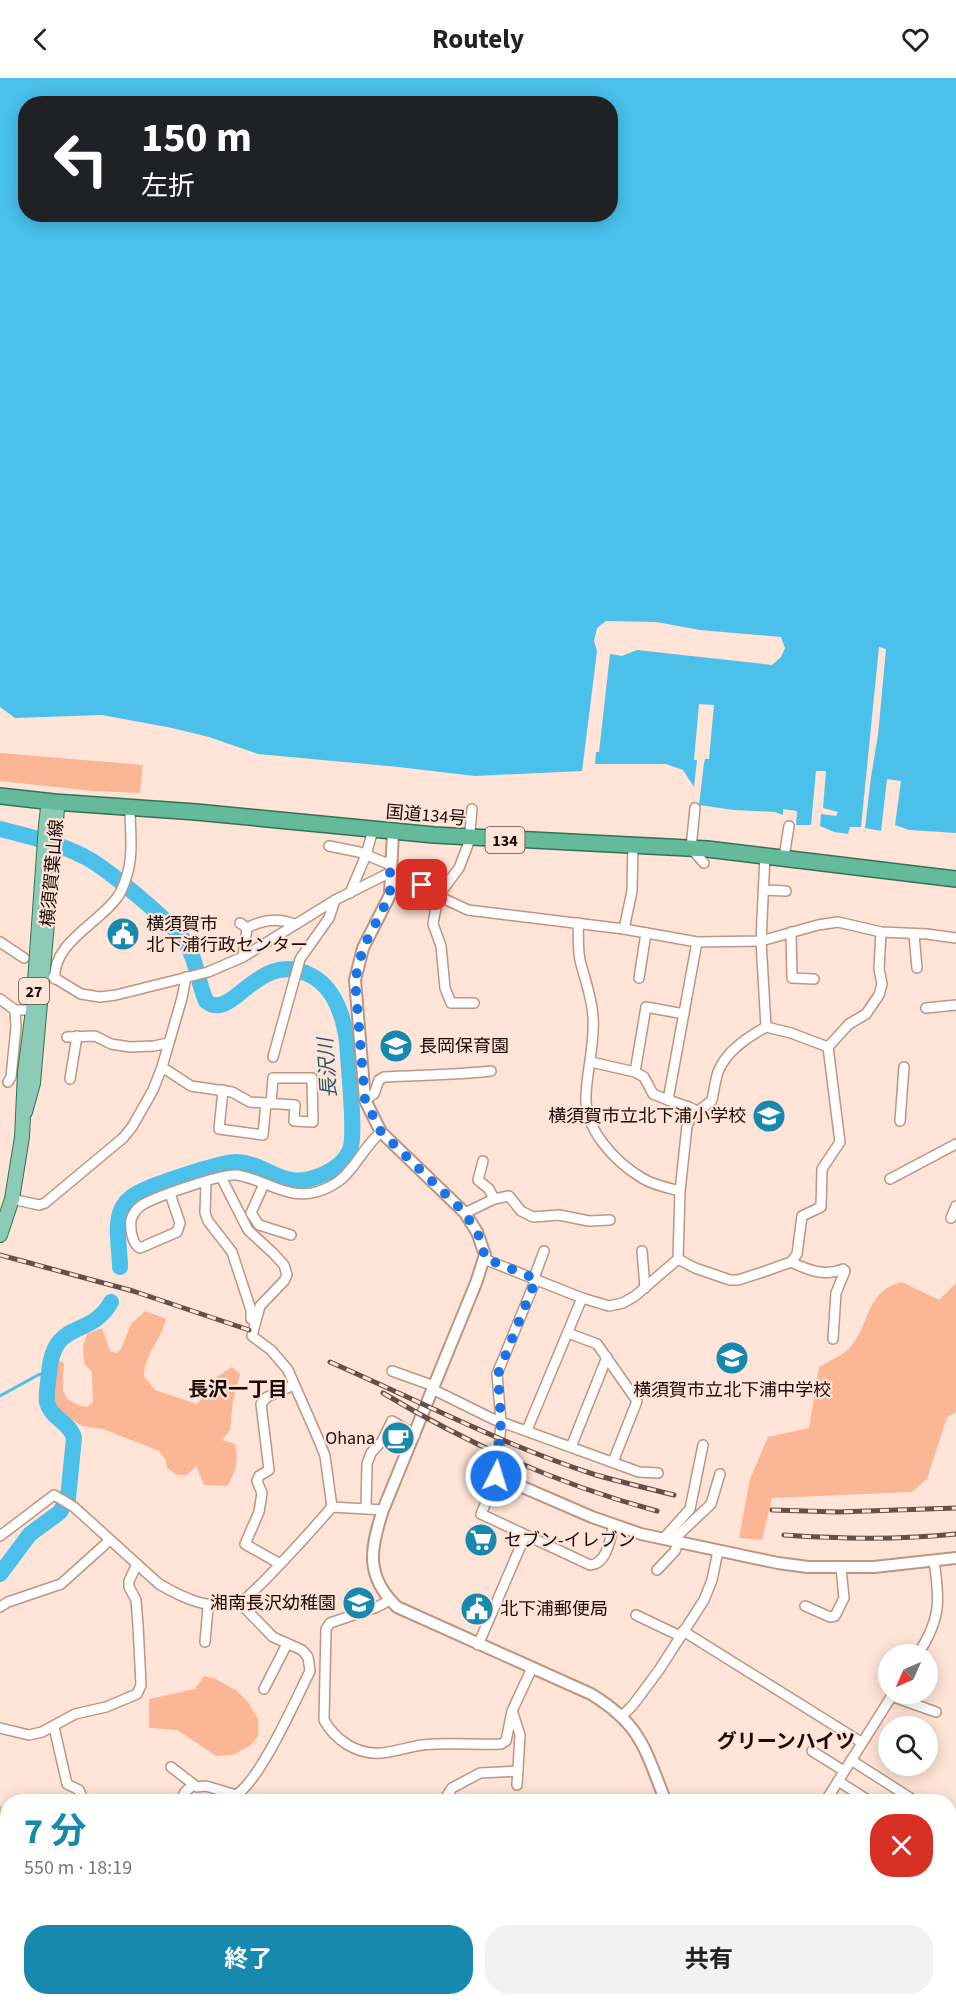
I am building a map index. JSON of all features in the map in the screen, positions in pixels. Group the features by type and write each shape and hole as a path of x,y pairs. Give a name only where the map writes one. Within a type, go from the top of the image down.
{"highway":[{"name":"国道134号","path":"0,796 469,838 691,848 784,857 956,879"}],"main road":[{"name":"横須賀葉山線","path":"0,1235 12,1199 25,1112 25,1072 37,1010 51,826 48,808 54,802"}],"street":[{"path":"130,808 130,859 127,877 116,899 70,943 54,969 54,978 81,994 100,997 116,995 208,972 243,957 294,924 391,869"},
{"path":"695,808 691,848 704,863"},
{"path":"472,809 469,838 459,868 438,896 433,924 441,946 445,988 451,1003 474,1003"},
{"path":"784,857 789,826"},
{"path":"350,892 366,855 373,830"},
{"path":"393,832 390,895 363,948 355,980 365,1100 381,1132 465,1213 483,1243 484,1258 472,1293 383,1510 372,1550 373,1566 378,1582 390,1600 408,1614 591,1694 622,1716 642,1742 663,1794"},
{"path":"624,929 632,891 633,844"},
{"path":"329,846 366,855 405,874 438,896 468,910 624,929 697,942 761,941 838,922 880,932 956,938"},
{"path":"765,855 761,941 766,1027"},
{"path":"764,890 786,891"},
{"path":"273,1057 300,959 329,918 335,900"},
{"path":"243,957 243,926 261,920 285,920 294,924"},
{"path":"578,923 580,962 589,988 593,1019 591,1062 586,1095 589,1118 599,1138 617,1158 642,1179 664,1188 681,1191"},
{"path":"791,932 792,978 814,979"},
{"path":"678,1259 717,1277 738,1280 791,1262 797,1254 802,1216 821,1207 822,1169 840,1142 828,1047 849,1024 866,1014 879,995 882,984 879,969 880,932"},
{"path":"639,978 646,933"},
{"path":"914,935 917,968"},
{"path":"0,942 24,958"},
{"path":"668,1100 697,942"},
{"path":"12,1199 39,1205 45,1203 116,1145 132,1127 153,1090 190,976"},
{"path":"0,999 15,1010 37,1010"},
{"path":"926,1008 956,1005"},
{"path":"634,1072 646,1007 684,1014"},
{"path":"8,1082 11,1077 16,1027 15,1010"},
{"path":"484,1258 582,1298 609,1306 623,1303 645,1288 678,1259 687,1126 697,1111 712,1100 719,1071 729,1053 766,1027 791,1033 828,1047"},
{"path":"70,1078 72,1036 95,1036 111,1044 130,1047 154,1046 168,1042"},
{"path":"591,1062 634,1072 644,1077 653,1094 697,1111"},
{"path":"162,1066 191,1086 223,1090 232,1092 250,1102 269,1103 295,1104 294,1121 313,1122 312,1078 273,1078 269,1103 263,1135 219,1130 223,1090"},
{"path":"900,1121 904,1067"},
{"path":"365,1100 374,1094 379,1080 384,1077 459,1075 490,1071"},
{"path":"170,1194 180,1223 177,1232 140,1248 137,1247 134,1245 131,1226 135,1211 142,1205 170,1194 221,1177 236,1175 297,1194 315,1193 336,1184 354,1167 371,1141 381,1132"},
{"path":"890,1179 956,1144"},
{"path":"483,1161 478,1180 489,1189 494,1199"},
{"path":"221,1177 248,1230 284,1265 287,1275 260,1306 253,1339 280,1358 288,1370 321,1443 332,1507"},
{"path":"206,1182 205,1213 208,1221 232,1252 251,1319 257,1322"},
{"path":"264,1184 251,1213 259,1225 291,1235"},
{"path":"465,1213 494,1199 509,1196 521,1211 533,1217 559,1215 589,1221 610,1220"},
{"path":"951,1218 956,1206"},
{"path":"544,1251 498,1374 501,1422 496,1476 481,1514 590,1565 597,1564 602,1559 614,1525"},
{"path":"642,1251 645,1288"},
{"path":"791,1262 808,1270 835,1272 843,1269 837,1293 833,1339"},
{"path":"527,1430 582,1298"},
{"path":"568,1333 597,1344 637,1401 613,1462"},
{"path":"571,1447 606,1357"},
{"path":"392,1371 433,1387 501,1422 639,1472 658,1473"},
{"path":"280,1564 245,1544 259,1512 262,1494 257,1481 259,1476 269,1470 261,1404 267,1397 294,1385"},
{"path":"366,1508 367,1464 371,1453 382,1441 392,1421 415,1435"},
{"path":"671,1541 690,1509 703,1445"},
{"path":"671,1541 711,1504 720,1474"},
{"path":"496,1476 614,1525 671,1541 778,1563 841,1568 874,1567 956,1558"},
{"path":"1,1534 54,1495 74,1507 159,1584 208,1607 240,1603 280,1564 332,1507 383,1510"},
{"path":"478,1645 525,1536"},
{"path":"0,1607 8,1602 60,1584 110,1540"},
{"path":"657,1570 675,1551 671,1541"},
{"path":"622,1716 659,1670 709,1590 718,1551"},
{"path":"924,1644 937,1618 934,1561"},
{"path":"0,1728 29,1735 54,1727 75,1714 106,1707 137,1694 141,1685 138,1625 136,1600 129,1587 129,1581 137,1564"},
{"path":"805,1606 830,1617 835,1616 844,1598 841,1568"},
{"path":"390,1600 377,1607 330,1623 326,1629 324,1720 330,1732 345,1744 379,1754 423,1745 501,1744 506,1741 512,1711 532,1668"},
{"path":"238,1794 243,1791 265,1760 310,1671 308,1657 302,1650 273,1637 240,1603"},
{"path":"205,1642 208,1607"},
{"path":"636,1615 681,1633 861,1742"},
{"path":"264,1689 287,1644"},
{"path":"830,1794 886,1704"},
{"path":"915,1704 936,1712"},
{"path":"512,1711 520,1735 517,1785"},
{"path":"54,1727 67,1784 79,1790 81,1794"},
{"path":"812,1751 844,1771"},
{"path":"851,1760 904,1794"},
{"path":"171,1767 197,1787 206,1786 233,1794"},
{"path":"448,1794 452,1788 480,1773 518,1771"},
{"path":"838,1781 859,1794"},
{"path":"184,1794 193,1785"}],"shaded area":[{"path":"0,753 143,765 140,793 93,791 0,781"},
{"path":"902,1282 939,1300 956,1283 956,1412 947,1417 927,1479 912,1492 772,1498 762,1540 739,1538 750,1479 768,1437 809,1428 819,1367 848,1349 862,1328 875,1300 890,1286"},
{"path":"145,1311 166,1319 145,1368 144,1376 155,1390 197,1404 212,1380 232,1367 240,1374 233,1401 230,1430 222,1440 235,1444 236,1449 235,1471 227,1486 204,1485 196,1466 187,1475 177,1475 167,1468 166,1460 159,1451 103,1429 82,1426 53,1404 52,1389 58,1360 64,1363 63,1386 66,1397 87,1407 93,1402 92,1372 84,1363 83,1346 87,1334 102,1328 110,1351 116,1353 121,1349 131,1324"},
{"path":"204,1676 216,1679 237,1691 248,1702 258,1719 258,1736 251,1745 233,1755 216,1756 177,1730 149,1728 149,1699 195,1689"}],"water":[{"path":"0,78 956,78 956,833 909,830 895,825 901,781 887,779 881,831 865,828 878,735 886,649 879,647 861,827 850,827 848,834 834,832 820,826 821,814 836,816 838,812 823,808 826,771 816,771 811,825 796,825 797,811 783,809 783,815 775,812 699,805 704,763 705,759 709,759 714,705 699,704 694,787 683,770 666,764 595,764 596,752 599,752 610,654 622,656 637,650 772,665 781,657 785,648 781,637 700,630 656,622 606,621 597,628 594,641 597,651 582,771 475,776 258,754 209,737 102,715 15,718 0,707"}],"waterway":[{"name":"長沢川","path":"0,829 73,851 106,871 139,897 169,924 187,945 203,994 210,1004 223,1004 233,999 266,975 279,970 295,970 321,982 335,1000 343,1021 352,1105 352,1142 342,1162 324,1174 298,1181 278,1176 249,1164 229,1163 146,1189 130,1199 120,1213 118,1233 120,1267"},
{"name":"長沢川","path":"0,1574 30,1534 60,1512 68,1498 74,1438 69,1428 52,1413 47,1402 52,1356 57,1344 65,1336 93,1321 111,1302"},
{"path":"0,1396 38,1375 49,1372"}],"railway":[{"path":"0,1255 133,1291 249,1330"},
{"path":"330,1362 526,1450 593,1474 674,1495"},
{"path":"383,1393 481,1446 550,1476 657,1511"},
{"path":"772,1510 838,1512 956,1508"},
{"path":"784,1535 870,1538 956,1534"}],"place":[{"name":"横須賀市 北下浦行政センター","path":"123,934"},
{"name":"長岡保育園","path":"396,1046"},
{"name":"横須賀市立北下浦小学校","path":"769,1116"},
{"name":"横須賀市立北下浦中学校","path":"732,1358"},
{"name":"Ohana","path":"398,1438"},
{"name":"セブン-イレブン","path":"481,1540"},
{"name":"湘南長沢幼稚園","path":"359,1603"},
{"name":"北下浦郵便局","path":"477,1609"}],"district":[{"name":"長沢一丁目","path":"238,1389"},
{"name":"グリーンハイツ","path":"786,1741"}],"route":[{"path":"422,885 405,874 390,872 390,895 363,948 359,962 355,980 365,1100 381,1132 465,1213 483,1243 484,1258 536,1279 498,1374 501,1422 496,1476"}]}
